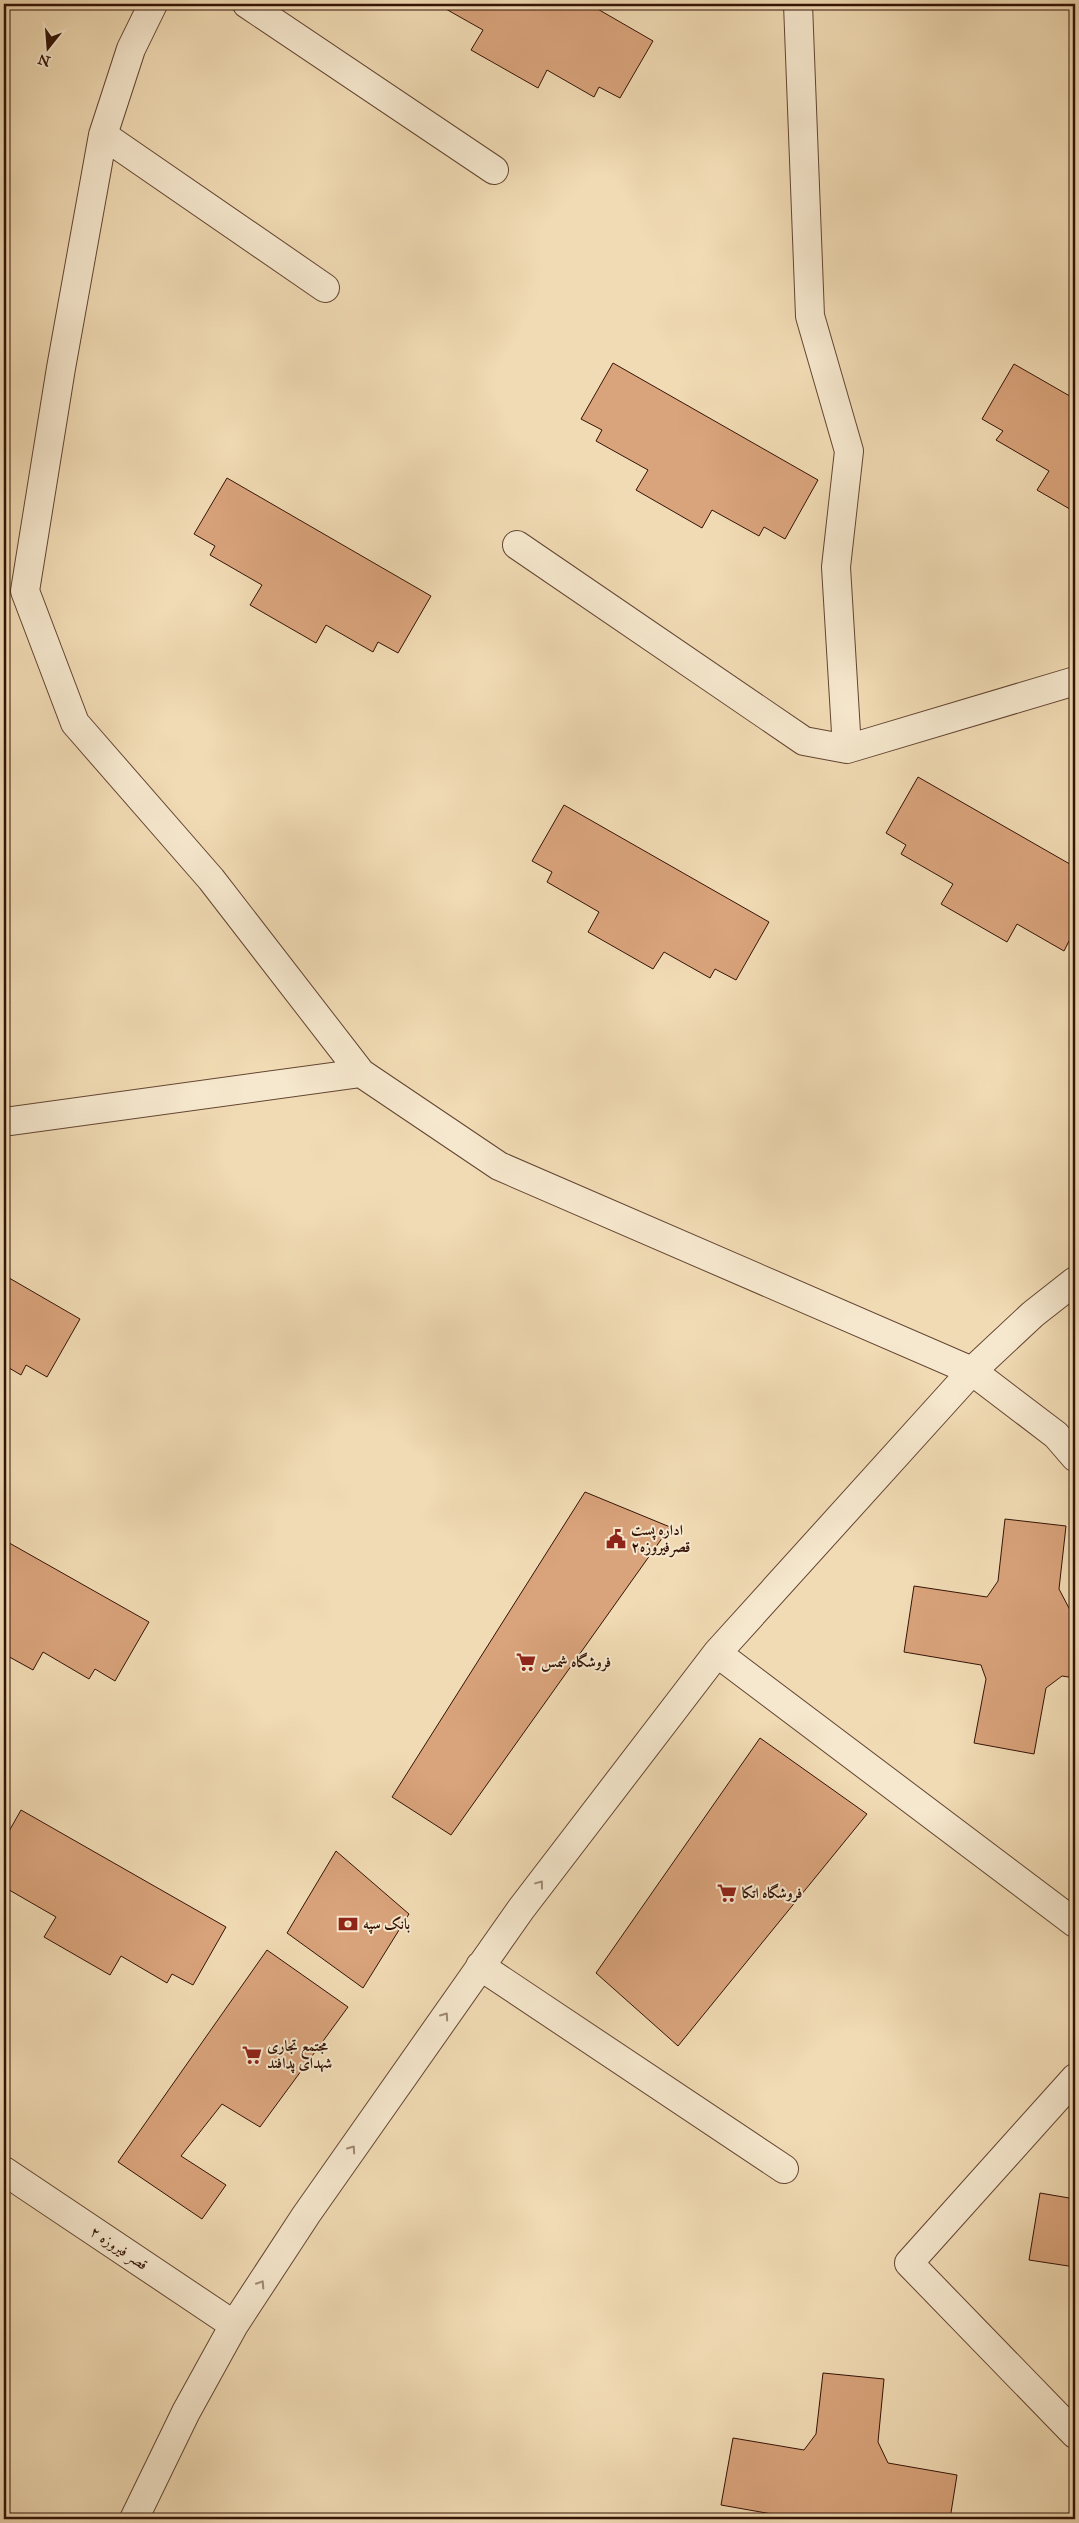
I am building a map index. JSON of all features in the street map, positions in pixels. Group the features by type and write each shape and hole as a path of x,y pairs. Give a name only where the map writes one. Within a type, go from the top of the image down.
{"street":[{"path":"153,4 132,49 103,135 61,368 25,591 75,723 211,879 361,1073 499,1166 972,1371 1056,1435 1075,1457"},
{"path":"247,4 494,170"},
{"path":"798,4 810,316 849,451 836,567 847,749"},
{"path":"103,135 325,288"},
{"path":"517,545 804,741 847,749 1075,681"},
{"path":"4,1122 361,1073"},
{"path":"134,2519 186,2412 234,2324 312,2207 521,1909 717,1653 972,1371 1033,1314 1075,1281"},
{"path":"717,1653 1075,1923"},
{"path":"480,1966 784,2169"},
{"path":"1075,2078 909,2263 1075,2434"},
{"name":"قصر فیروزه ۲","path":"4,2171 234,2324"}],"building":[{"path":"437,4 589,4 653,41 620,98 599,87 594,97 547,70 538,88 471,50 483,30"},
{"path":"613,363 818,480 785,539 764,527 759,536 712,510 702,528 636,490 648,470 596,441 602,430 581,419"},
{"path":"1014,364 1075,399 1075,512 1037,490 1049,471 996,440 1003,431 982,419"},
{"path":"227,478 431,596 398,653 378,642 373,652 326,625 316,643 250,605 262,585 210,555 215,546 194,534"},
{"path":"918,777 1075,867 1075,944 1069,941 1064,951 1017,924 1007,942 941,904 953,884 901,854 906,845 886,833"},
{"path":"564,805 769,922 736,980 715,969 710,978 664,952 653,969 588,932 599,912 547,882 552,872 532,861"},
{"path":"4,998 10,1002 4,1013"},
{"path":"4,1275 80,1319 47,1377 26,1365 21,1375 4,1365"},
{"name":"فروشگاه شمس","path":"585,1492 670,1527 451,1835 392,1797"},
{"path":"1005,1519 1066,1526 1059,1589 1070,1610 1075,1610 1075,1678 1062,1676 1046,1688 1034,1754 974,1743 986,1679 981,1665 904,1652 914,1586 987,1597 998,1581"},
{"path":"4,1540 149,1622 115,1681 95,1669 89,1679 43,1652 33,1670 4,1654"},
{"name":"فروشگاه اتکا","path":"760,1738 867,1814 678,2046 596,1973"},
{"path":"21,1810 226,1927 193,1985 172,1974 167,1983 121,1956 110,1975 44,1937 56,1917 4,1887 9,1877 4,1873 4,1840"},
{"name":"بانک سپه","path":"336,1851 409,1914 363,1988 287,1933"},
{"name":"مجتمع تجاری شهدای پدافند","path":"267,1950 348,2007 260,2127 222,2104 181,2156 226,2185 202,2219 118,2162"},
{"path":"1040,2193 1075,2199 1075,2267 1029,2260"},
{"path":"823,2373 884,2379 878,2442 888,2463 957,2475 950,2519 800,2519 721,2505 733,2438 804,2450 816,2434"}],"place":[{"name":"اداره پست قصرفیروزه۲","path":"616,1539"},
{"name":"فروشگاه شمس","path":"526,1662"},
{"name":"فروشگاه اتکا","path":"727,1893"},
{"name":"بانک سپه","path":"348,1924"},
{"name":"مجتمع تجاری شهدای پدافند","path":"252,2055"}]}
